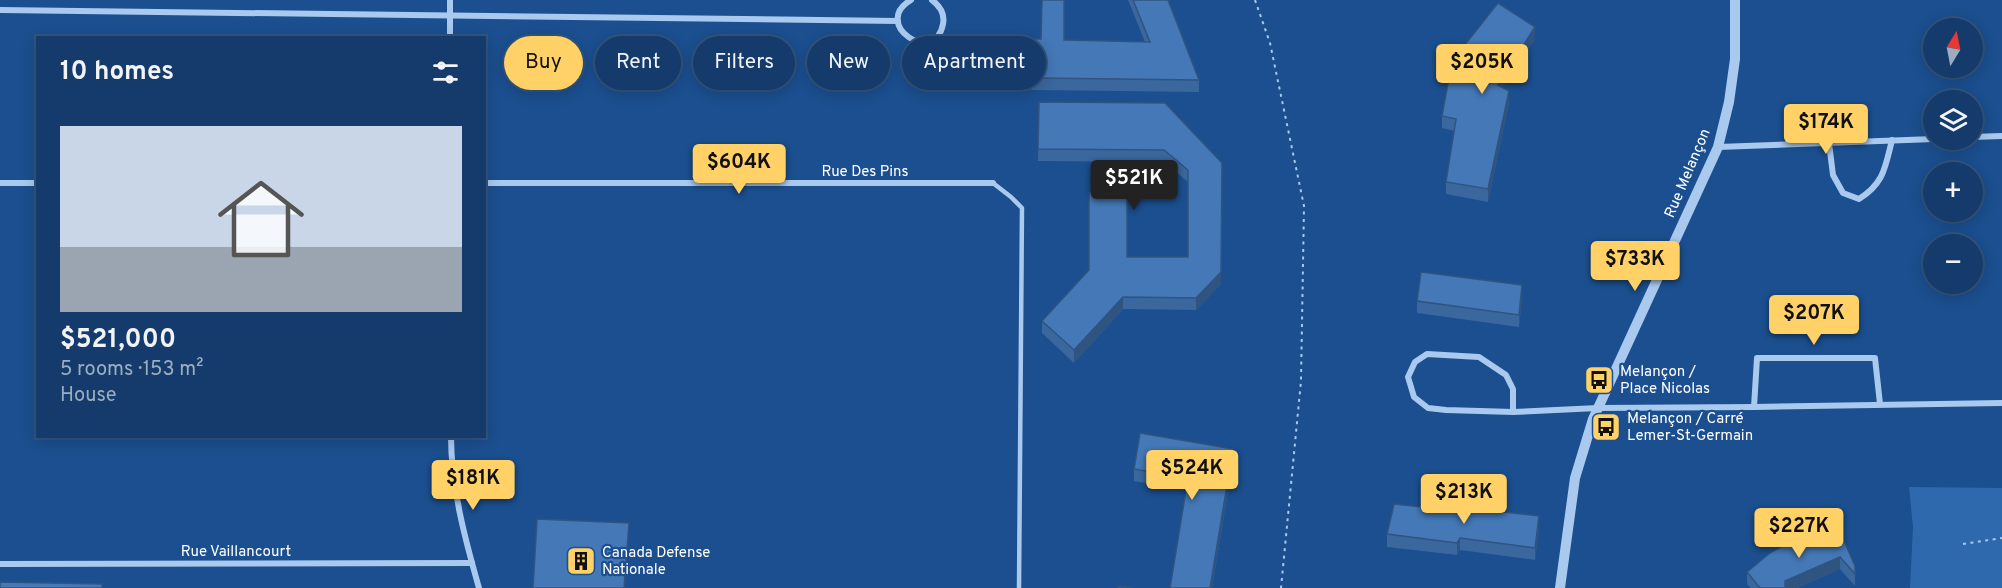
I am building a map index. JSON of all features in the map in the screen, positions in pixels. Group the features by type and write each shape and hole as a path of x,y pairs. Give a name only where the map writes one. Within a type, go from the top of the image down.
{"street":[{"path":"450,0 450,36"},
{"path":"911,0 903,7 898,21 904,34 916,42 936,37 941,31 944,17 932,0"},
{"name":"Rue Melançon","path":"1560,588 1575,478 1598,408 1718,147 1729,102 1733,70 1735,0"},
{"path":"0,10 898,21"},
{"path":"1983,137 2002,136"},
{"path":"1718,147 1923,139"},
{"path":"1829,143 1833,175 1843,193 1859,199 1874,189 1885,168 1892,140"},
{"path":"0,183 36,183"},
{"name":"Rue Des Pins","path":"486,183 993,183"},
{"path":"1513,412 1513,389 1506,375 1479,357 1427,354 1415,362 1408,377 1414,397 1428,408 1446,410 1513,412 1598,408 2002,403"},
{"path":"1754,407 1757,358 1875,358 1880,405"},
{"path":"451,438 451,457 467,546 479,588"},
{"name":"Rue Vaillancourt","path":"0,564 472,563"}],"lane":[{"path":"993,183 1022,208 1019,588"}],"path":[{"path":"1255,0 1270,43 1304,206 1301,381 1281,588"},
{"path":"1964,544 2002,538"}],"shaded area":[{"path":"1909,487 2002,488 2002,588 1910,588 1913,527"}],"building":[{"path":"1042,0 1064,0 1064,40 1150,42 1133,0 1168,0 1199,80 1046,78 1046,36 1041,36"},
{"path":"1498,3 1535,27 1498,85 1509,91 1488,189 1446,182 1456,119 1442,116 1452,61"},
{"path":"1039,102 1165,103 1222,163 1221,272 1196,298 1123,297 1074,350 1042,321 1089,270 1089,192 1127,192 1127,257 1188,257 1188,170 1164,150 1038,149"},
{"path":"1421,272 1522,285 1519,315 1417,301"},
{"path":"1140,433 1233,449 1210,588 1170,588 1188,478 1134,469"},
{"path":"1394,504 1467,512 1468,508 1539,516 1535,548 1460,538 1457,543 1387,534"},
{"name":"Canada Defense Nationale","path":"537,519 629,523 624,588 533,588"},
{"path":"1829,531 1834,539 1839,537 1841,542 1844,541 1855,566 1855,574 1840,557 1785,581 1785,588 1760,588 1747,572 1770,553 1789,542"},
{"path":"0,582 102,584 102,588 0,588"}],"place":[{"name":"Melançon / Place Nicolas","path":"1599,380"},
{"name":"Melançon / Carré Lemer-St-Germain","path":"1606,427"},
{"name":"Canada Defense Nationale","path":"581,561"}]}
